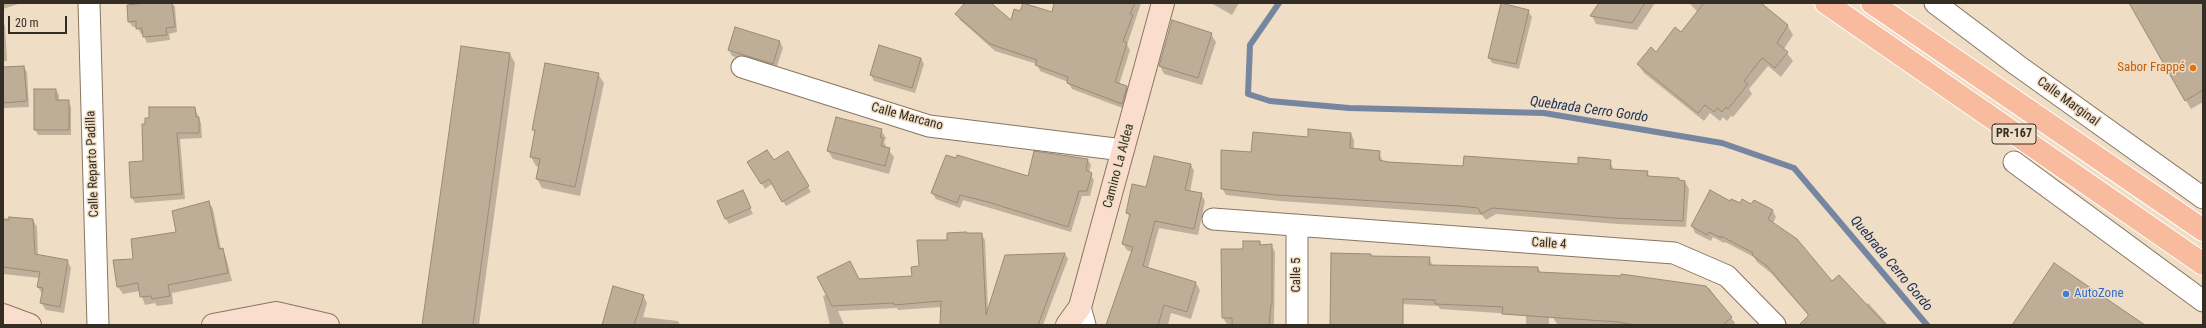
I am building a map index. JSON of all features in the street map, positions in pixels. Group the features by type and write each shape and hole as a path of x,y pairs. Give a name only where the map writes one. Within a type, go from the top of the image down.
{"main road":[{"name":"PR-167","path":"1826,3 2203,264"},
{"name":"PR-167","path":"1872,3 2203,230"}],"street":[{"name":"Calle Reparto Padilla","path":"89,3 98,325"},
{"name":"Camino La Aldea","path":"1067,325 1083,316 1123,150 1163,3"},
{"name":"Calle Marginal","path":"1935,3 2017,65 2203,198"},
{"name":"Calle Marcano","path":"742,67 929,126 1123,150"},
{"path":"2014,162 2203,300"},
{"name":"Calle 4","path":"1213,219 1674,253 1727,276 1767,322"},
{"name":"Calle 5","path":"1297,325 1298,225"},
{"path":"213,325 276,313 328,325"},
{"path":"3,315 30,325"}],"building":[{"path":"172,3 175,27 166,28 167,35 143,37 142,28 136,29 136,21 128,22 127,5"},
{"path":"965,3 991,3 1011,20 1014,9 1020,11 1023,3 1052,12 1054,3 1135,3 1130,14 1133,15 1123,41 1127,43 1115,82 1127,86 1122,104 1067,83 1068,77 1035,65 1037,60 990,44 955,14"},
{"path":"1501,3 1529,10 1516,64 1488,58"},
{"path":"1599,3 1645,3 1632,23 1590,16"},
{"path":"1704,3 1761,3 1788,25 1777,43 1788,52 1775,68 1762,58 1744,81 1748,84 1728,109 1726,107 1722,112 1717,108 1714,112 1705,105 1698,113 1637,64 1651,47 1656,52 1675,27 1681,32"},
{"path":"2129,3 2203,3 2203,90 2185,101"},
{"path":"1172,20 1212,33 1198,78 1159,66"},
{"path":"735,27 780,41 773,64 728,50"},
{"path":"879,45 921,58 912,88 870,75"},
{"path":"461,46 510,53 473,325 422,325"},
{"path":"545,63 599,73 575,187 536,179 540,159 530,157 535,130 532,130"},
{"path":"24,66 27,101 3,103 3,67"},
{"path":"34,89 56,89 56,100 69,100 69,130 34,130"},
{"path":"149,107 195,107 196,117 199,117 199,133 177,133 182,194 131,198 129,162 143,161 142,124 145,124 145,118 149,118"},
{"path":"836,117 882,129 880,137 883,138 881,146 890,148 885,166 827,151"},
{"path":"1308,129 1351,133 1350,148 1380,151 1379,160 1388,162 1463,166 1464,156 1578,164 1578,157 1611,160 1610,169 1648,171 1647,176 1679,178 1679,180 1685,181 1683,221 1613,218 1492,208 1481,214 1478,208 1459,206 1276,195 1221,189 1221,150 1251,152 1253,132 1308,137"},
{"path":"767,150 774,160 788,151 809,186 782,202 769,179 761,184 747,162"},
{"path":"1034,151 1088,159 1086,170 1092,173 1087,191 1079,191 1068,227 988,202 960,195 957,203 931,193 946,155 956,158 957,155 1028,176"},
{"path":"1154,156 1191,164 1185,190 1202,193 1194,229 1155,221 1143,266 1196,282 1187,312 1164,305 1158,325 1106,325 1133,247 1122,244 1130,214 1126,213 1132,184 1146,187"},
{"path":"743,190 751,208 725,219 717,201"},
{"path":"1710,190 1730,201 1731,199 1740,203 1742,199 1751,204 1754,200 1773,210 1768,219 1797,239 1832,281 1839,275 1886,325 1799,325 1808,316 1808,314 1767,266 1752,255 1753,253 1721,236 1721,238 1709,232 1707,235 1691,226"},
{"path":"209,201 219,249 223,248 228,273 168,285 170,296 152,299 151,296 140,297 138,283 117,287 113,260 133,259 131,239 176,232 172,211"},
{"path":"9,217 33,219 35,254 68,260 60,307 40,303 43,288 37,287 40,272 3,267 3,220 9,220"},
{"path":"947,233 982,233 986,315 1005,255 1065,253 1038,325 940,325 941,301 894,305 894,303 832,306 817,277 850,261 859,279 912,276 911,267 919,266 917,240 947,240"},
{"path":"1243,241 1260,241 1260,245 1272,244 1272,305 1269,325 1232,325 1232,318 1222,318 1221,249 1243,249"},
{"path":"1331,253 1371,254 1371,256 1430,257 1429,265 1538,267 1538,272 1621,276 1621,274 1706,286 1732,317 1723,325 1635,325 1618,322 1502,314 1503,307 1435,304 1435,300 1403,299 1403,325 1330,325"},
{"name":"AutoZone","path":"2054,263 2145,325 2012,325"},
{"path":"613,286 644,295 634,325 602,325"}],"waterway":[{"name":"Quebrada Cerro Gordo","path":"1279,3 1250,45 1248,94 1270,101 1349,108 1544,113 1722,143 1794,168 1927,325"}],"place":[{"name":"Sabor Frappé","path":"2193,68"},
{"name":"AutoZone","path":"2066,294"}]}
